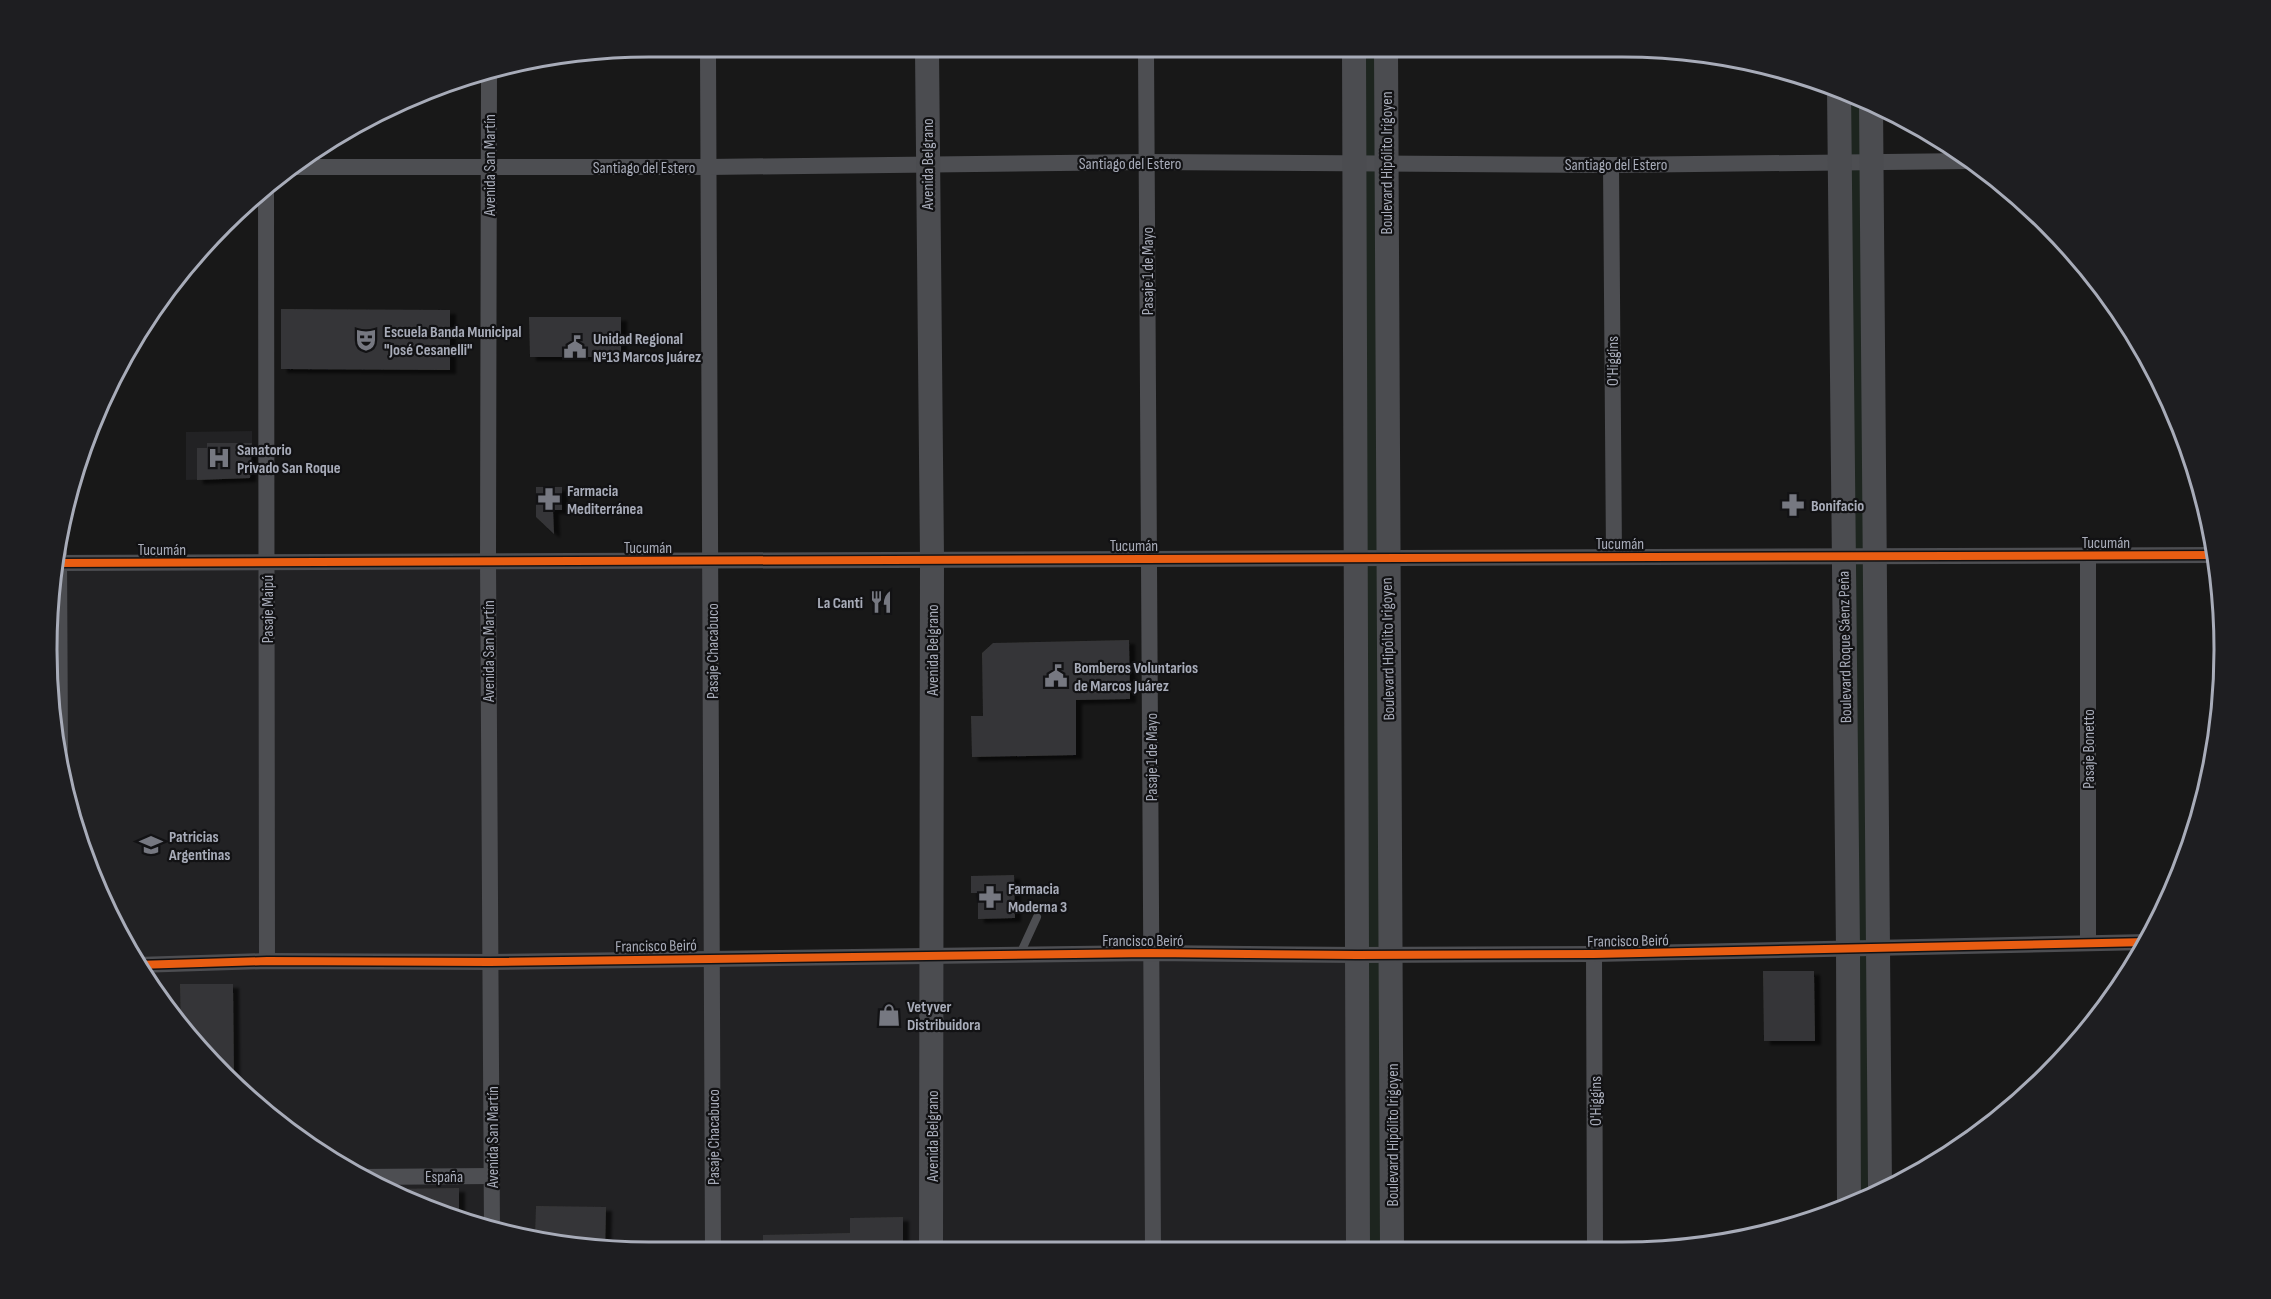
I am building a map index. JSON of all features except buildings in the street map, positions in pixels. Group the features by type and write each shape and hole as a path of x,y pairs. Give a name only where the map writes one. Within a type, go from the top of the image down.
{"street":[{"name":"Pasaje Chacabuco","path":"708,57 712,560 713,1242"},
{"name":"Avenida Belgrano","path":"927,57 932,559 931,1242"},
{"name":"Pasaje 1 de Mayo","path":"1146,57 1153,1242"},
{"name":"Boulevard Hipólito Irigoyen","path":"1354,57 1358,1242"},
{"name":"Boulevard Hipólito Irigoyen","path":"1386,57 1386,558 1392,1242"},
{"name":"Avenida San Martín","path":"489,79 488,561 492,1221"},
{"name":"Boulevard Roque Sáenz Peña","path":"1839,98 1842,556 1848,949 1848,1197"},
{"name":"Boulevard Roque Sáenz Peña","path":"1871,112 1880,1183"},
{"name":"Santiago del Estero","path":"306,167 927,166 1146,162 1611,165 1957,161"},
{"name":"O'Higgins","path":"1611,165 1614,557"},
{"name":"Pasaje Maipú","path":"266,198 267,961"},
{"name":"Pasaje Bonetto","path":"2088,555 2088,942"},
{"name":"Tucumán","path":"64,560 266,562 2206,555"},
{"name":"Francisco Beiró","path":"148,965 267,961 490,962 1151,953 1358,956 1594,954 1877,950 2137,942"},
{"name":"O'Higgins","path":"1594,954 1595,1242"},
{"name":"España","path":"379,1177 492,1176"}],"lane":[{"path":"1020,954 1037,917"}],"shaded area":[{"path":"1354,57 1386,57 1392,1242 1358,1242"},
{"path":"1850,103 1862,108 1868,1188 1856,1193"},
{"name":"Sanatorio Privado San Roque","path":"252,431 250,478 186,480 186,432"},
{"path":"712,560 714,958 1357,955 1358,1242 611,1241 534,1231 496,1222 459,1211 387,1181 353,1163 289,1120 231,1068 179,1010 136,946 118,912 88,840 68,765 62,727 57,650 58,611 63,563"}],"cycle path":[{"path":"63,563 2206,555"},
{"path":"148,965 267,961 490,962 1151,953 1594,954 2137,942"}],"place":[{"name":"Escuela Banda Municipal \"José Cesanelli\"","path":"366,340"},
{"name":"Unidad Regional Nº13 Marcos Juárez","path":"575,347"},
{"name":"Sanatorio Privado San Roque","path":"219,458"},
{"name":"Farmacia Mediterránea","path":"549,499"},
{"name":"Bonifacio","path":"1793,505"},
{"name":"La Canti","path":"881,602"},
{"name":"Bomberos Voluntarios de Marcos Juárez","path":"1056,676"},
{"name":"Patricias Argentinas","path":"151,845"},
{"name":"Farmacia Moderna 3","path":"990,897"},
{"name":"Vetyver Distribuidora","path":"889,1015"}]}
